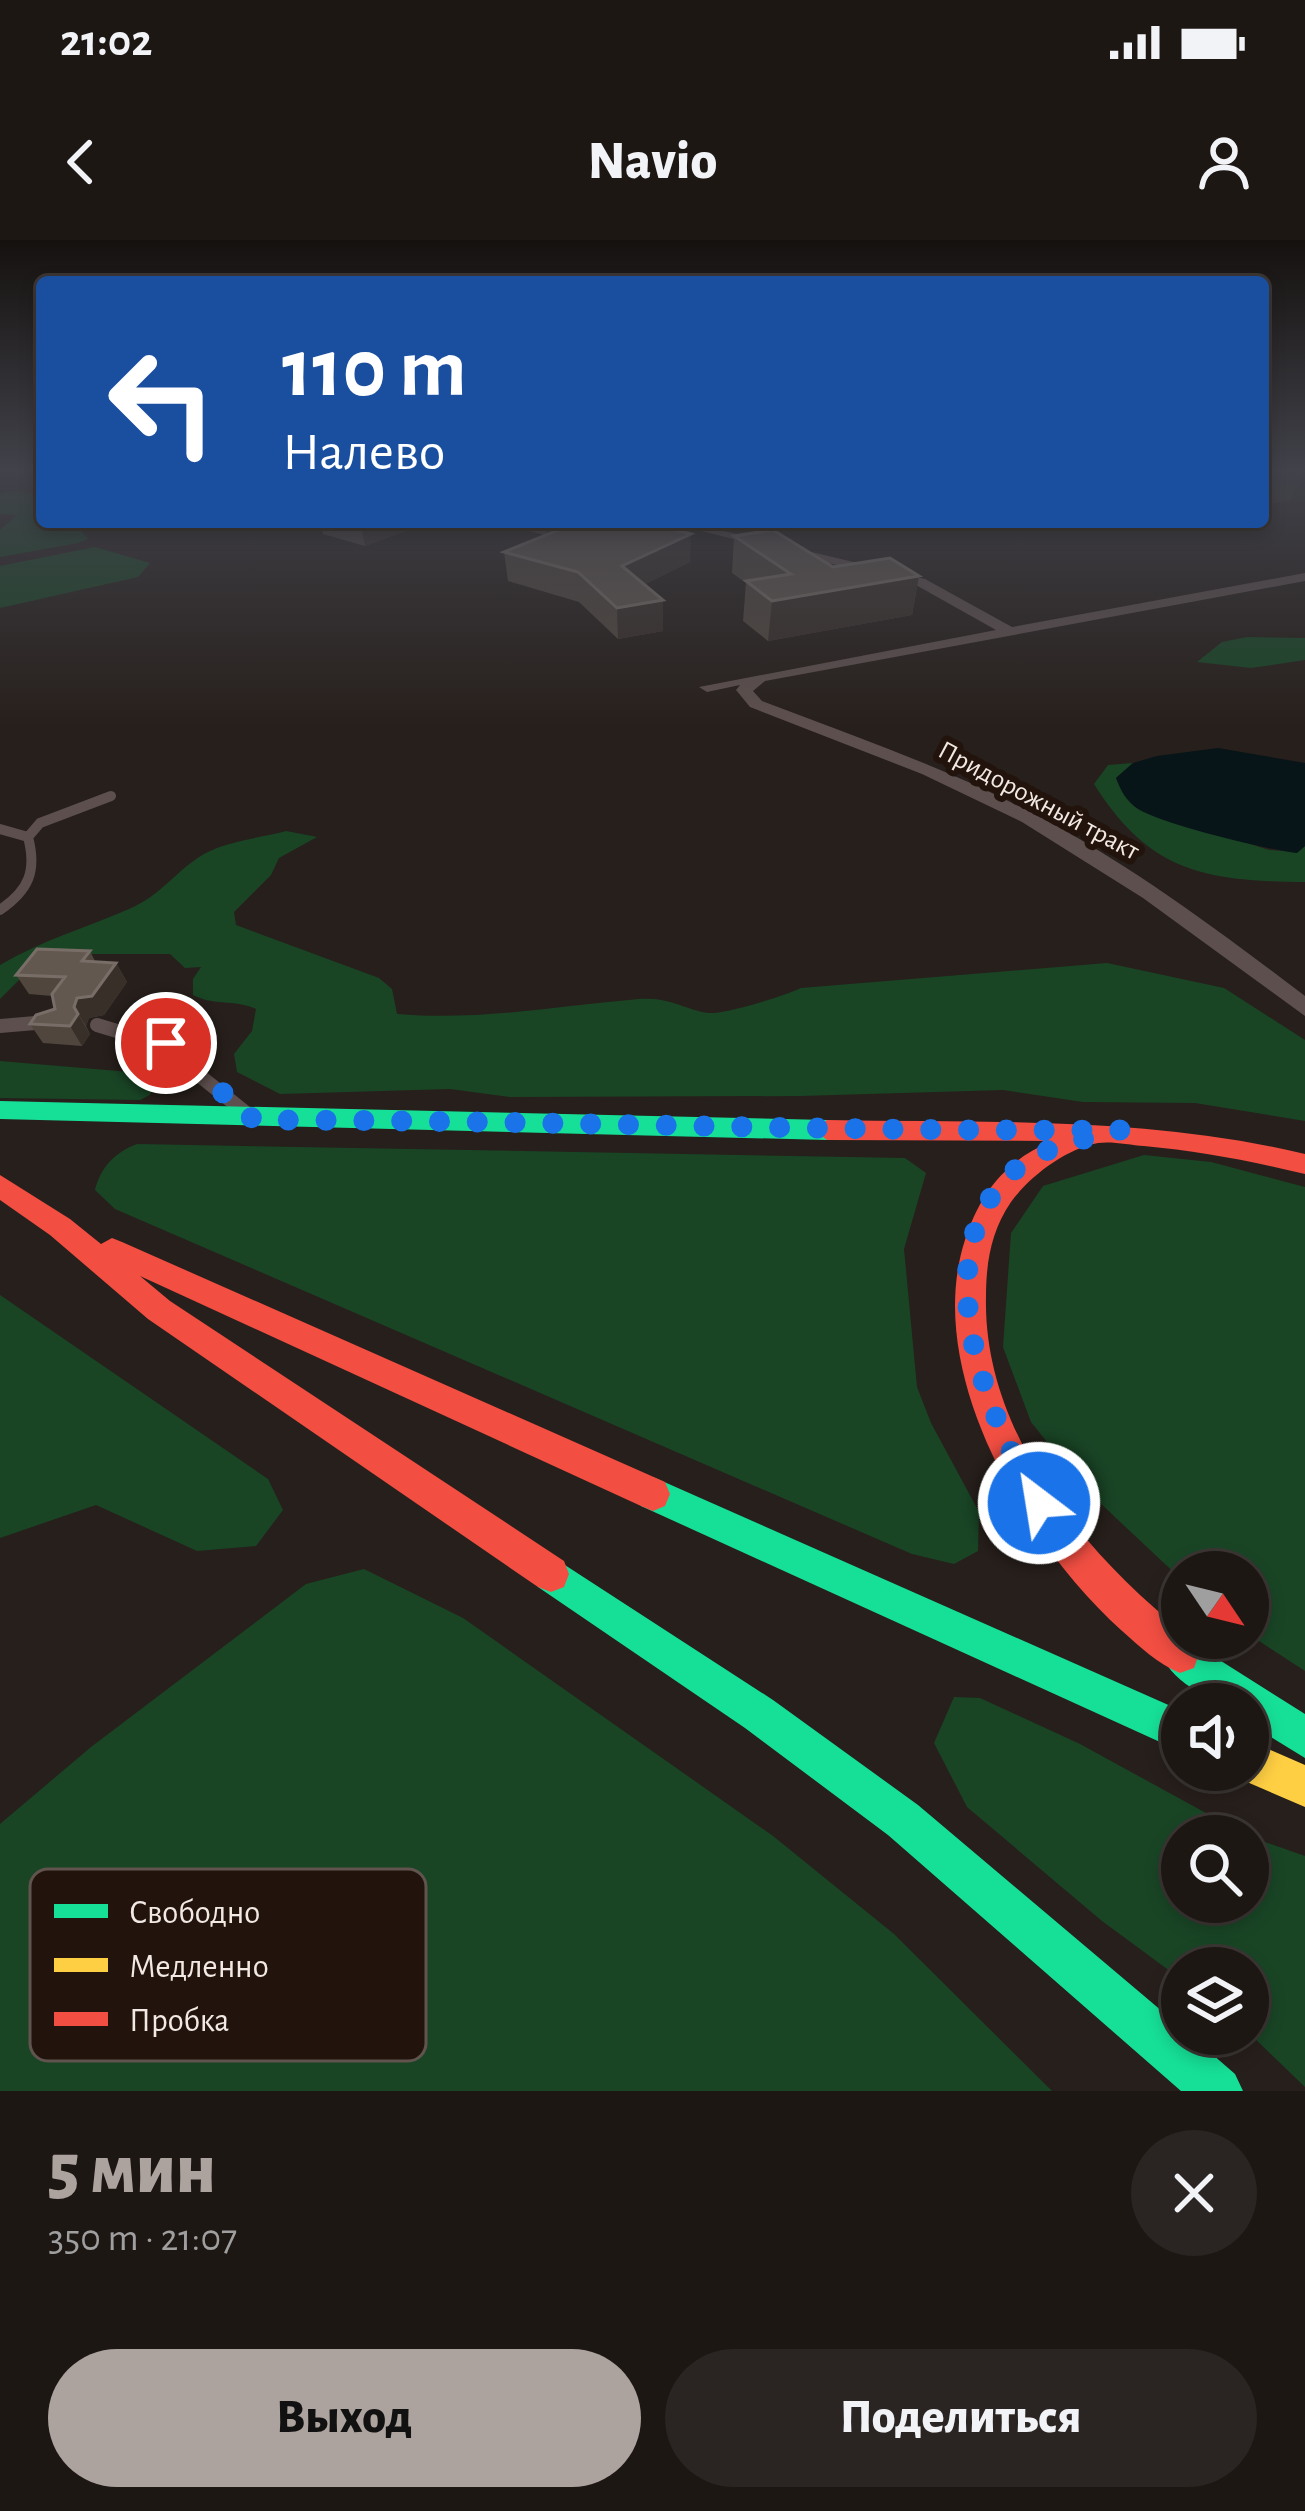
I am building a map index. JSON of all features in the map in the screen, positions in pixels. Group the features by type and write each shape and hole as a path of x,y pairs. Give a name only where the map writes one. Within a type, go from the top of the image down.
{"main road":[{"path":"0,1110 254,1120 487,1120 900,1132 1120,1130 1201,1136 1305,1165"},
{"path":"1120,1130 1060,1146 1017,1167 990,1200 968,1267 970,1322 982,1388 1009,1454 1076,1556 1123,1606 1175,1648 1305,1738"},
{"path":"0,1186 60,1227 159,1310 759,1714 904,1820 1217,2091"},
{"path":"60,1227 1161,1723"},
{"path":"1269,1770 1305,1786"}],"street":[{"path":"814,556 920,582 1011,632"},
{"path":"707,687 1305,577"},
{"name":"Придорожный тракт","path":"759,678 744,690 755,704 921,768 1029,819 1142,885 1305,1008"}],"lane":[{"path":"28,836 40,824 111,796"},
{"path":"0,829 28,836"},
{"path":"0,910 23,896 33,881 34,854 28,836"},
{"path":"0,1026 58,1023"},
{"path":"97,1025 130,1028 166,1043 254,1120"}],"green space":[{"path":"48,556 127,556 150,563 138,577 0,608 0,566"},
{"path":"1247,637 1305,638 1305,660 1251,668 1197,662 1222,642"},
{"path":"1133,763 1116,778 1139,809 1269,850 1297,852 1305,846 1305,882 1209,874 1159,854 1115,814 1094,784 1108,765"},
{"path":"286,831 317,837 279,858 271,875 234,912 236,925 379,978 392,989 397,1014 488,1014 650,999 712,1013 801,988 1107,963 1224,988 1305,1040 1305,1121 1195,1103 1083,1102 1003,1090 800,1096 510,1097 450,1089 280,1094 237,1072 234,1054 252,1031 256,1009 193,995 193,979 201,967 185,968 170,954 59,954 32,967 0,999 0,965 141,903 213,850"},
{"path":"0,1061 130,1072 154,1084 150,1095 140,1100 0,1098"},
{"path":"137,1144 905,1158 926,1173 904,1249 917,1387 979,1512 978,1551 954,1564 912,1554 115,1209 95,1190 110,1162"},
{"path":"1144,1155 1211,1162 1305,1187 1305,1671 1269,1648 1269,1551 1161,1551 1161,1560 1082,1486 1031,1422 1003,1347 1011,1233 1043,1186"},
{"path":"0,1295 268,1479 283,1510 256,1546 197,1551 96,1505 0,1538"},
{"path":"364,1569 463,1618 773,1836 894,1934 1052,2091 0,2091 0,1824 91,1747 306,1584"},
{"path":"954,1697 980,1698 1080,1744 1210,1815 1161,1815 1161,1923 1269,1923 1269,1843 1305,1856 1305,2087 1269,2052 1269,1947 1161,1947 1161,1965 967,1807 934,1743"}],"shaded area":[{"path":"1218,748 1305,763 1305,846 1297,853 1216,836 1151,815 1130,803 1116,778 1133,763"}],"building":[{"path":"520,556 643,556 622,566 663,600 617,608 578,572"},
{"path":"765,556 816,556 833,567 890,558 919,576 772,601 746,581 791,574"},
{"path":"37,949 90,951 82,961 116,963 92,996 77,998 78,1014 70,1026 30,1024 36,1015 55,1009 52,994 65,977 16,975"}],"traffic: fast":[{"path":"0,1110 827,1130"},
{"path":"653,1494 1161,1723"},
{"path":"551,1574 759,1714 903,1820 1218,2091"},
{"path":"1187,1659 1305,1738"}],"traffic: slow":[{"path":"1269,1770 1305,1786"}],"traffic: jam":[{"path":"827,1130 1127,1135 1187,1140 1305,1164"},
{"path":"1082,1140 1017,1173 987,1216 972,1264 970,1316 979,1370 1021,1475 1080,1561 1161,1638"},
{"path":"0,1186 60,1227 159,1310 551,1574"},
{"path":"112,1250 653,1494"}],"route":[{"path":"166,1043 254,1120 487,1120 900,1132 1120,1130 1060,1146 1017,1167 990,1200 968,1267 970,1322 982,1388 1009,1454 1039,1503"}]}
